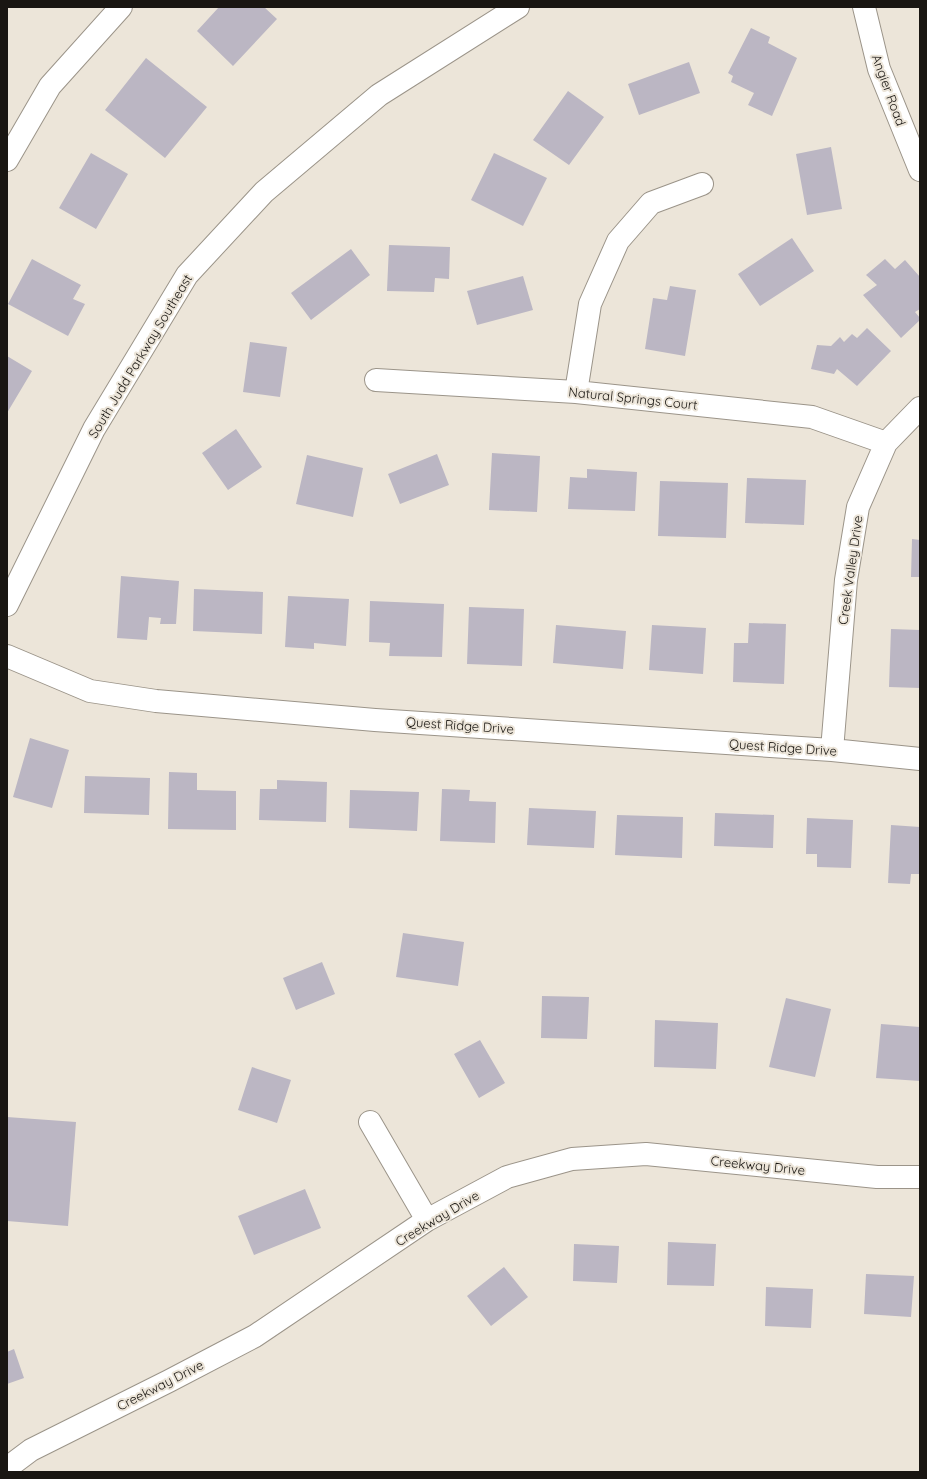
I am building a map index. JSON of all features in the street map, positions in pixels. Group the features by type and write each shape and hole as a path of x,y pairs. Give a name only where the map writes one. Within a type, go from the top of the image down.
{"main road":[{"path":"7,160 50,86 121,7"},
{"name":"South Judd Parkway Southeast","path":"7,605 94,429 187,275 264,192 379,94 518,7"},
{"name":"Angier Road","path":"864,7 879,69 920,170"},
{"path":"576,392 590,304 618,241 651,203 702,184"},
{"name":"Natural Springs Court","path":"376,380 576,392 812,417 886,443"},
{"name":"Creek Valley Drive","path":"832,750 846,580 858,507 886,443 920,408"},
{"name":"Quest Ridge Drive","path":"7,656 90,691 156,702 375,720 832,750 920,760"},
{"path":"370,1122 427,1220"},
{"name":"Creekway Drive","path":"7,1468 31,1450 162,1385 255,1336 427,1220 507,1177 572,1159 646,1154 877,1177 920,1177"}],"building":[{"path":"219,7 264,7 277,19 233,66 197,31"},
{"path":"751,28 770,37 768,43 797,58 772,116 748,105 754,93 731,82 733,76 728,73"},
{"path":"146,58 207,107 165,158 105,110"},
{"path":"689,62 700,93 639,115 628,84"},
{"path":"568,91 604,117 569,165 533,140"},
{"path":"831,147 842,209 807,215 796,154"},
{"path":"91,153 128,174 96,229 59,208"},
{"path":"494,153 547,178 523,226 471,200"},
{"path":"792,238 814,271 760,306 738,274"},
{"path":"389,245 450,247 449,279 435,278 434,292 387,291"},
{"path":"351,249 370,275 311,320 291,293"},
{"path":"32,259 81,285 73,299 85,304 68,336 8,304"},
{"path":"885,259 895,269 905,260 920,277 920,309 915,312 920,320 901,338 863,295 877,285 866,275"},
{"path":"523,276 533,310 477,325 467,291"},
{"path":"670,286 696,290 685,356 645,349 653,298 667,300"},
{"path":"867,328 891,351 857,386 837,369 834,374 811,369 817,345 831,346 840,337 844,342 852,334 857,338"},
{"path":"250,342 287,347 280,397 243,392"},
{"path":"7,356 32,371 7,413"},
{"path":"236,429 262,467 228,490 202,453"},
{"path":"492,453 540,456 537,512 489,510"},
{"path":"437,454 449,485 400,504 388,474"},
{"path":"307,455 363,468 353,517 296,504"},
{"path":"587,469 637,472 635,511 568,509 570,477 587,478"},
{"path":"747,478 806,480 804,525 745,523"},
{"path":"660,481 728,483 726,538 658,536"},
{"path":"912,539 920,540 920,577 911,577"},
{"path":"121,576 179,581 176,624 160,624 161,618 149,617 147,640 117,638"},
{"path":"194,589 263,592 262,634 193,631"},
{"path":"288,596 349,599 346,646 314,643 314,649 285,647"},
{"path":"370,601 444,604 442,657 389,656 390,643 369,642"},
{"path":"469,607 524,609 522,666 467,664"},
{"path":"749,623 786,624 784,684 733,682 734,643 748,643"},
{"path":"556,625 626,631 623,669 553,663"},
{"path":"652,625 706,628 703,674 649,670"},
{"path":"891,629 920,630 920,688 889,687"},
{"path":"30,738 69,750 52,808 13,797"},
{"path":"169,772 197,773 197,790 236,791 236,830 168,829"},
{"path":"85,776 150,778 149,815 84,813"},
{"path":"277,780 327,782 326,822 259,820 260,789 277,789"},
{"path":"442,789 470,790 469,801 496,802 495,843 440,841"},
{"path":"350,790 419,792 417,831 349,828"},
{"path":"529,808 596,811 594,848 527,845"},
{"path":"715,813 774,815 773,848 714,846"},
{"path":"617,815 683,817 682,858 615,855"},
{"path":"807,818 853,820 851,868 817,867 817,854 806,854"},
{"path":"891,825 920,827 920,874 911,874 910,884 888,883"},
{"path":"403,933 464,942 458,986 396,977"},
{"path":"322,962 335,994 296,1010 283,978"},
{"path":"542,996 589,997 587,1039 541,1038"},
{"path":"786,998 831,1009 815,1077 769,1067"},
{"path":"655,1020 718,1023 716,1069 654,1067"},
{"path":"881,1024 920,1027 920,1081 876,1078"},
{"path":"480,1040 505,1083 479,1098 454,1054"},
{"path":"252,1067 291,1080 277,1123 238,1110"},
{"path":"7,1117 76,1122 68,1226 7,1221"},
{"path":"305,1189 321,1228 254,1255 238,1216"},
{"path":"668,1242 716,1244 714,1286 667,1285"},
{"path":"574,1244 619,1246 617,1283 573,1281"},
{"path":"504,1267 528,1297 491,1326 467,1296"},
{"path":"866,1274 914,1276 911,1317 864,1314"},
{"path":"766,1287 813,1289 811,1328 765,1326"},
{"path":"14,1349 24,1378 7,1384 7,1352"}]}
